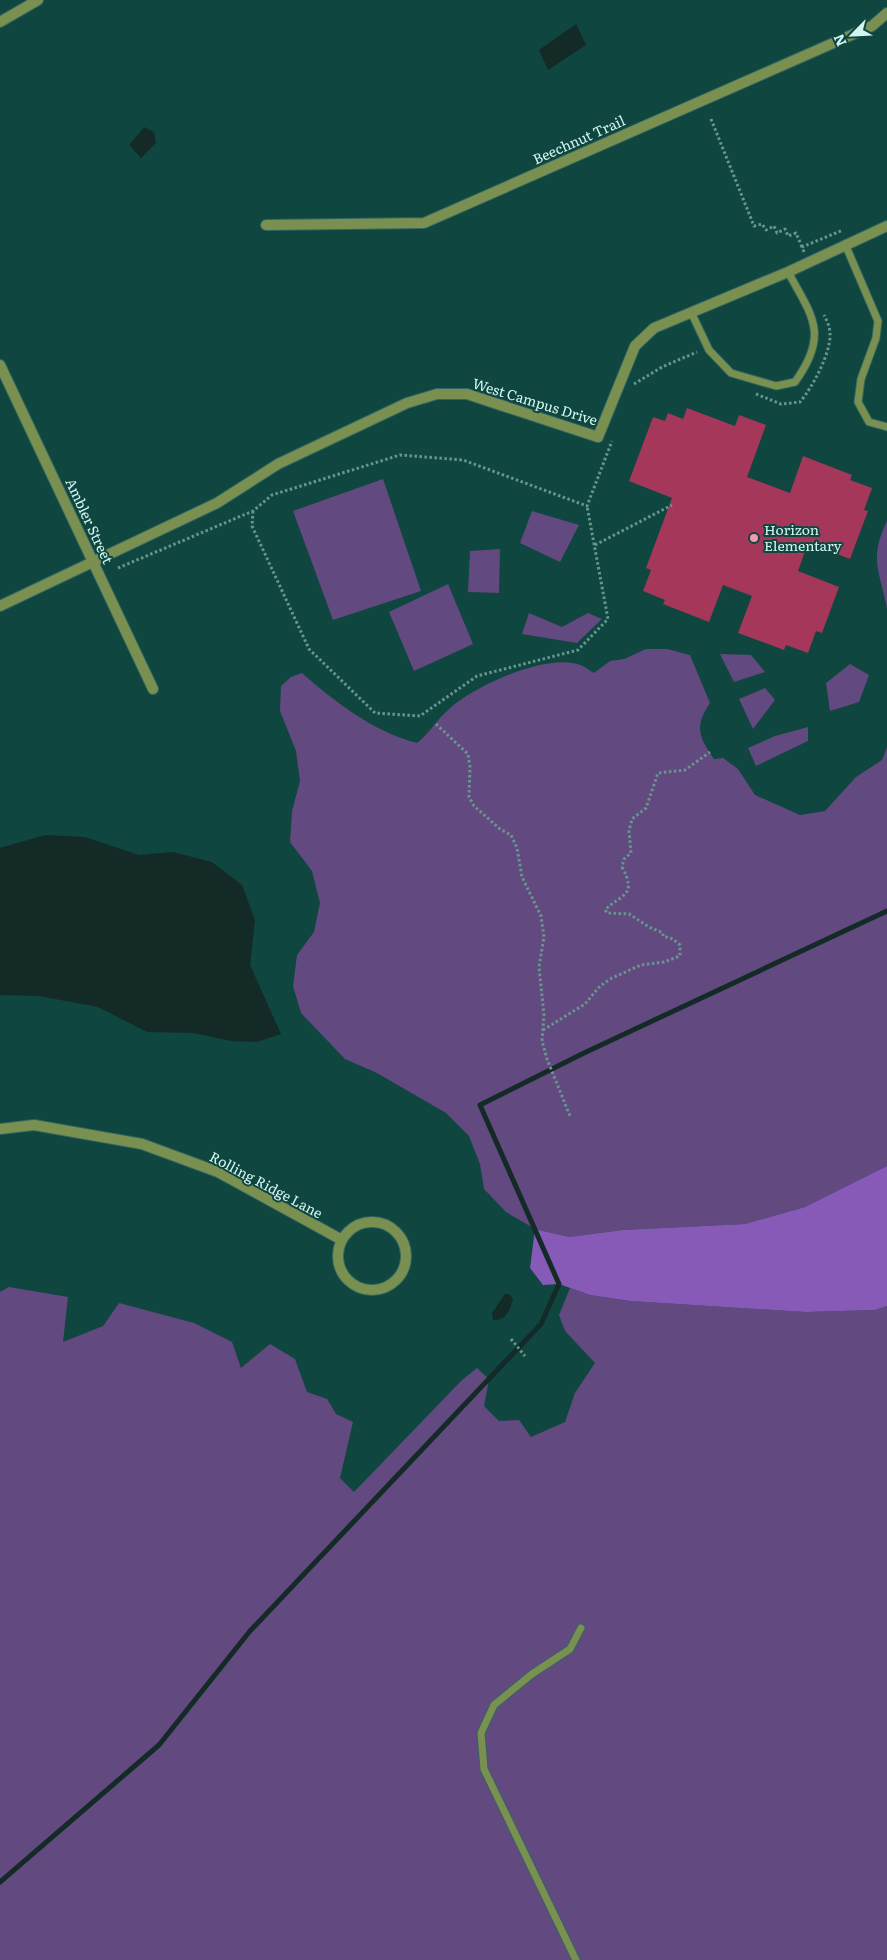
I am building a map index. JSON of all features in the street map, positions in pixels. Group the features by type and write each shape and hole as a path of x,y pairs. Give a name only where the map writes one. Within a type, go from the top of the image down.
{"street":[{"path":"0,22 38,0"},
{"name":"Beechnut Trail","path":"266,225 424,223 872,26 887,13"},
{"name":"West Campus Drive","path":"94,562 217,503 278,464 407,403 437,394 467,394 598,437 635,346 654,328 788,272 887,226"},
{"name":"Ambler Street","path":"0,365 153,689"},
{"path":"0,606 94,562"},
{"name":"Rolling Ridge Lane","path":"0,1129 34,1125 142,1144 218,1172 342,1240"},
{"path":"368,1222 379,1223 389,1227 397,1234 406,1254 400,1275 382,1289 370,1290 354,1285 342,1273 338,1263 338,1251 342,1240 348,1232 368,1222"}],"lane":[{"path":"845,244 878,321 876,338 861,379 858,402 869,422 887,427"},
{"path":"691,312 710,350 730,373 776,386 795,382 807,365 814,340 814,318 788,272"},
{"path":"576,1960 484,1769 481,1733 494,1706 532,1674 570,1649 581,1628"}],"path":[{"path":"711,119 754,226 762,224 766,230 774,226 777,233 785,230 788,236 796,233 802,247"},
{"path":"118,568 253,511 272,495 400,456 463,460 494,471"},
{"path":"595,546 672,505"},
{"path":"253,511 252,526 309,649 375,713 420,716 477,676 578,650 608,619 587,506"},
{"path":"436,724 468,754 470,767 469,797 474,806 511,836 517,848 522,877 540,916 544,937 539,966 544,1015 542,1042 546,1059 570,1116"},
{"path":"543,1030 585,1004 600,986 612,978 641,964 664,962 680,956 680,946 673,939 663,936 663,933 649,927 629,914 607,913 606,910 622,898 628,889 628,878 622,867 624,859 631,854 629,831 632,819 646,808 658,773 685,770 710,752"},
{"path":"511,1339 525,1356"}],"shaded area":[{"path":"383,479 421,591 333,620 293,511"},
{"path":"532,511 579,525 560,562 520,543"},
{"path":"887,521 887,608 877,564 877,555 878,545"},
{"path":"500,549 499,593 468,592 470,551"},
{"path":"448,584 473,644 414,671 389,612"},
{"path":"529,613 562,627 588,613 602,619 577,643 522,634"},
{"path":"646,649 667,649 690,655 710,703 702,719 700,732 714,759 723,758 738,769 755,795 800,815 825,811 856,777 882,760 887,747 887,1166 805,1207 745,1224 623,1230 569,1237 535,1229 506,1212 484,1189 480,1164 469,1136 446,1113 377,1073 345,1059 301,1013 293,986 297,955 314,932 320,903 312,871 290,842 292,811 300,781 296,751 280,711 281,686 291,677 302,673 328,695 370,724 417,743 457,703 471,693 507,675 527,668 563,662 584,666 594,673 610,661 624,659"},
{"path":"720,654 751,655 765,672 734,682"},
{"path":"850,664 869,675 859,702 830,711 826,683"},
{"path":"765,688 775,700 753,729 739,699"},
{"path":"808,727 808,741 756,766 748,748 775,736"},
{"path":"887,1166 887,1306 875,1310 806,1312 630,1301 590,1295 559,1284 543,1285 530,1268 535,1229 569,1237 623,1230 745,1224 805,1207"},
{"path":"9,1287 68,1297 63,1342 103,1326 119,1303 194,1323 232,1342 241,1368 270,1344 295,1359 307,1392 327,1399 336,1414 353,1422 340,1478 354,1492 461,1381 477,1368 489,1379 484,1406 499,1421 519,1420 531,1437 565,1422 575,1393 595,1363 565,1331 559,1315 570,1288 590,1295 630,1301 806,1312 875,1310 887,1306 887,1960 0,1960 0,1292"}],"water":[{"path":"576,24 586,45 548,70 539,50"},
{"path":"144,127 154,132 156,143 141,158 129,145"},
{"path":"45,835 85,837 139,855 173,852 212,862 242,885 255,920 250,965 281,1034 257,1042 231,1041 193,1033 147,1032 98,1007 39,996 0,995 0,848"},
{"path":"505,1294 509,1294 513,1299 507,1314 497,1320 493,1320 492,1313"}],"building":[{"path":"687,408 735,426 739,415 766,425 747,477 790,493 803,456 852,475 850,480 872,488 864,510 868,511 850,559 808,543 798,571 839,587 822,633 816,631 808,653 786,645 784,650 738,633 752,596 723,585 709,622 663,604 665,600 643,591 651,570 646,568 672,498 629,481 653,417 665,421 668,413 683,419"}],"waterway":[{"path":"0,1882 159,1745 250,1631 541,1324 559,1284 480,1105 584,1053 887,911"}],"place":[{"name":"Horizon Elementary","path":"754,538"}]}
